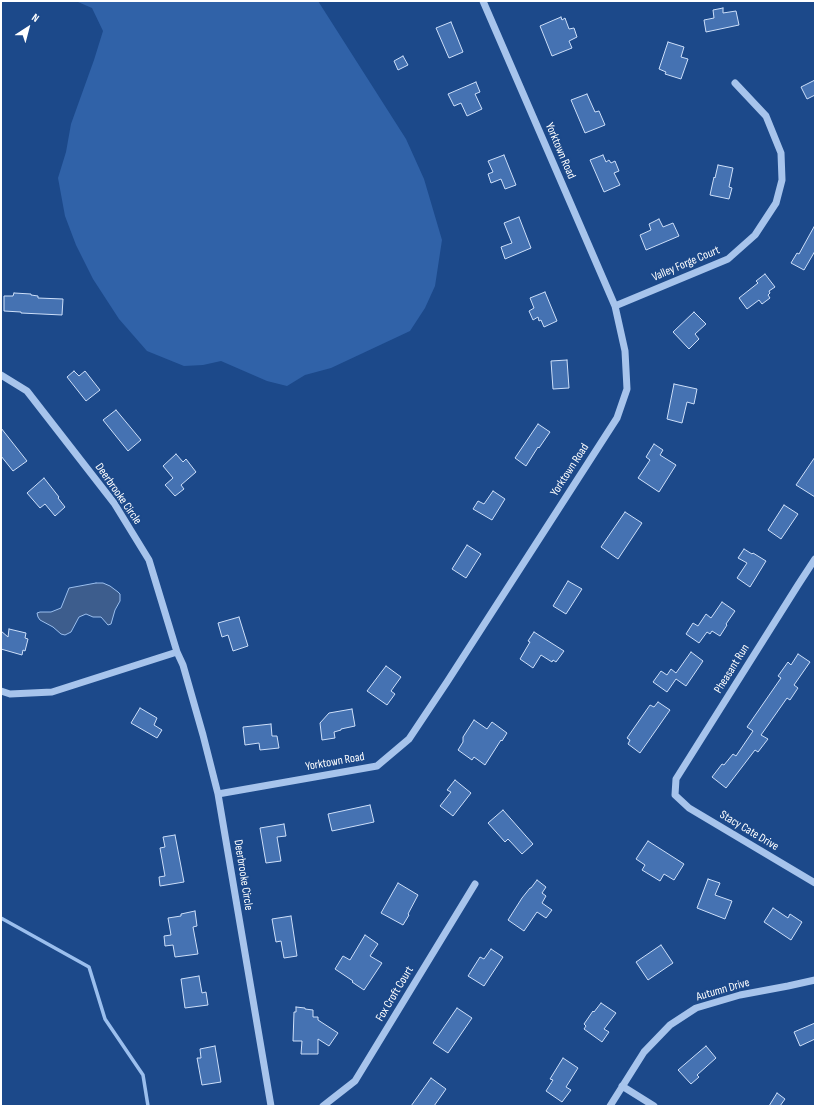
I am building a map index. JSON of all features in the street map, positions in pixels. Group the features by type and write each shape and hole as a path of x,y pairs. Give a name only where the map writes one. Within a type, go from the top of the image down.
{"street":[{"name":"Yorktown Road","path":"218,794 377,766 409,738 452,675 616,418 627,389 625,351 615,306 483,1"},
{"name":"Valley Forge Court","path":"615,306 728,259 755,235 776,203 782,180 781,153 766,116 735,83"},
{"name":"Deerbrooke Circle","path":"1,374 27,391 114,503 150,560 177,652 183,665 218,794 271,1106"},
{"name":"Pheasant Run","path":"675,795 676,779 815,559"},
{"path":"1,691 10,694 52,692 177,652"},
{"name":"Stacy Cate Drive","path":"675,795 689,808 815,883"},
{"name":"Fox Croft Court","path":"323,1106 355,1082 475,884"},
{"name":"Autumn Drive","path":"610,1106 644,1052 670,1025 696,1008 740,995 815,980"},
{"path":"622,1086 654,1106"}],"shaded area":[{"path":"78,1 318,1 406,139 424,179 442,240 435,286 425,308 410,331 331,368 305,375 287,386 267,381 221,361 203,365 184,366 147,351 119,319 93,279 76,245 65,216 58,178 66,152 71,124 103,31 92,8"},
{"path":"103,583 110,586 120,594 120,601 115,610 111,624 108,625 101,617 93,617 86,614 79,617 71,632 65,635 61,634 53,627 40,620 38,617 37,613 51,612 61,608 69,588"}],"building":[{"path":"723,8 723,13 736,11 739,25 706,32 704,20 714,18 713,10"},
{"path":"561,17 562,20 565,18 569,29 574,28 577,37 569,41 572,48 552,56 540,26"},
{"path":"451,22 463,52 449,58 436,28"},
{"path":"668,42 684,47 681,57 688,59 681,79 665,74 666,72 659,69"},
{"path":"403,56 408,65 398,70 394,61"},
{"path":"815,80 815,95 807,99 801,87"},
{"path":"476,82 480,92 475,94 482,109 467,116 461,103 454,106 448,94"},
{"path":"587,94 595,112 599,111 605,125 585,133 571,100"},
{"path":"504,155 516,185 505,189 501,179 491,183 488,174 493,172 488,161"},
{"path":"603,155 606,162 609,160 611,163 615,161 619,171 614,173 620,185 604,192 590,160"},
{"path":"718,165 733,168 729,187 732,188 729,199 710,195"},
{"path":"519,217 531,248 505,259 501,247 512,243 504,223"},
{"path":"659,219 663,227 673,223 679,236 646,250 640,235 651,230 649,224"},
{"path":"815,225 815,251 804,270 791,263 797,253 799,254"},
{"path":"765,274 775,287 769,291 770,293 768,295 770,298 762,304 759,300 747,309 739,298 758,283 756,281"},
{"path":"545,292 557,321 544,327 541,320 539,321 538,317 533,320 529,311 534,308 530,298"},
{"path":"14,293 31,294 38,296 38,298 63,299 62,315 4,311 4,296 13,296"},
{"path":"694,312 706,324 695,334 699,339 689,349 673,332"},
{"path":"567,360 569,388 553,389 551,361"},
{"path":"74,371 79,376 85,371 100,390 86,401 67,377"},
{"path":"674,384 697,389 694,404 687,402 682,423 667,419"},
{"path":"116,410 141,440 128,451 103,420"},
{"path":"538,424 550,432 526,466 515,458"},
{"path":"1,428 27,461 13,471 1,456"},
{"path":"654,444 663,450 660,455 676,465 659,492 638,478 650,460 646,457"},
{"path":"176,454 183,462 186,459 196,472 181,485 184,489 175,496 165,485 173,478 163,466"},
{"path":"815,457 815,497 796,485"},
{"path":"44,478 65,507 55,516 45,504 40,508 27,493"},
{"path":"493,491 505,499 492,520 473,509 478,501 484,504"},
{"path":"784,505 798,514 781,539 768,530"},
{"path":"625,512 642,523 618,559 601,547"},
{"path":"467,545 481,554 466,578 452,569"},
{"path":"744,549 766,561 750,587 737,578 747,563 738,558"},
{"path":"568,581 582,589 566,614 553,606"},
{"path":"722,602 735,611 720,636 712,631 710,634 707,632 699,643 686,634 693,623 698,626 706,614 711,618"},
{"path":"239,617 248,646 233,651 228,635 222,637 218,623"},
{"path":"9,629 26,633 25,638 28,639 25,651 23,650 22,655 1,649 1,631 8,637"},
{"path":"534,632 564,651 556,662 553,660 552,662 541,655 533,668 520,659"},
{"path":"691,652 703,661 686,686 676,679 667,692 653,682 661,671 667,675 671,669 676,673"},
{"path":"798,654 810,662 794,685 798,688 790,700 787,698 761,735 768,739 758,752 755,750 726,788 712,777 722,764 724,765 733,754 736,756 753,731 747,727 781,678 778,676 788,662 791,665"},
{"path":"386,666 401,677 391,691 395,694 387,705 367,691"},
{"path":"658,702 670,710 640,753 628,744 630,740 627,738 650,705 654,707"},
{"path":"140,708 157,718 154,725 162,730 157,738 131,723"},
{"path":"352,709 355,726 334,732 335,738 322,740 320,723 329,713"},
{"path":"474,720 487,729 492,722 507,733 485,765 474,757 472,760 458,750 463,742 463,737"},
{"path":"271,724 272,736 277,736 279,748 260,750 259,743 245,745 243,727"},
{"path":"455,780 471,793 453,816 440,806 451,792 447,790"},
{"path":"370,805 374,822 332,831 328,814"},
{"path":"503,810 533,844 522,854 508,839 505,842 488,823"},
{"path":"284,824 286,836 277,837 281,861 266,863 260,828"},
{"path":"175,835 184,882 160,886 159,877 165,876 160,848 165,847 163,837"},
{"path":"648,841 684,864 674,880 664,874 660,881 642,870 645,865 636,859"},
{"path":"708,879 720,883 715,895 732,901 725,919 697,908"},
{"path":"537,880 546,887 542,893 546,896 542,903 552,910 546,918 537,912 524,931 508,920 522,898"},
{"path":"398,883 418,895 403,925 381,913"},
{"path":"773,908 788,918 790,914 802,922 791,940 764,922"},
{"path":"195,911 197,926 193,927 198,954 175,957 173,945 165,946 164,936 171,935 168,918 181,916 181,914"},
{"path":"291,916 297,956 284,958 281,941 276,942 272,919"},
{"path":"365,935 378,944 370,956 382,963 364,990 335,969 343,956 350,960"},
{"path":"661,945 673,963 648,980 636,962"},
{"path":"491,949 503,957 484,986 468,976 480,957 484,959"},
{"path":"199,976 202,993 206,992 208,1005 185,1008 181,979"},
{"path":"601,1003 616,1013 604,1029 609,1032 602,1042 584,1029 586,1026 584,1024"},
{"path":"296,1007 313,1010 313,1017 318,1017 318,1020 338,1033 329,1046 318,1039 318,1054 301,1054 302,1041 293,1041 294,1012 296,1012"},
{"path":"457,1008 472,1018 448,1053 433,1043"},
{"path":"815,1023 815,1039 800,1046 794,1032"},
{"path":"215,1046 221,1082 202,1085 197,1058 201,1058 200,1049"},
{"path":"706,1046 716,1058 697,1075 699,1077 691,1084 678,1070"},
{"path":"563,1058 578,1068 566,1087 571,1090 562,1102 546,1091 553,1080 550,1079"},
{"path":"431,1078 446,1089 434,1106 411,1106"},
{"path":"777,1093 785,1099 780,1106 769,1106"}],"waterway":[{"path":"1,918 89,967 105,1019 143,1075 148,1106"}]}
